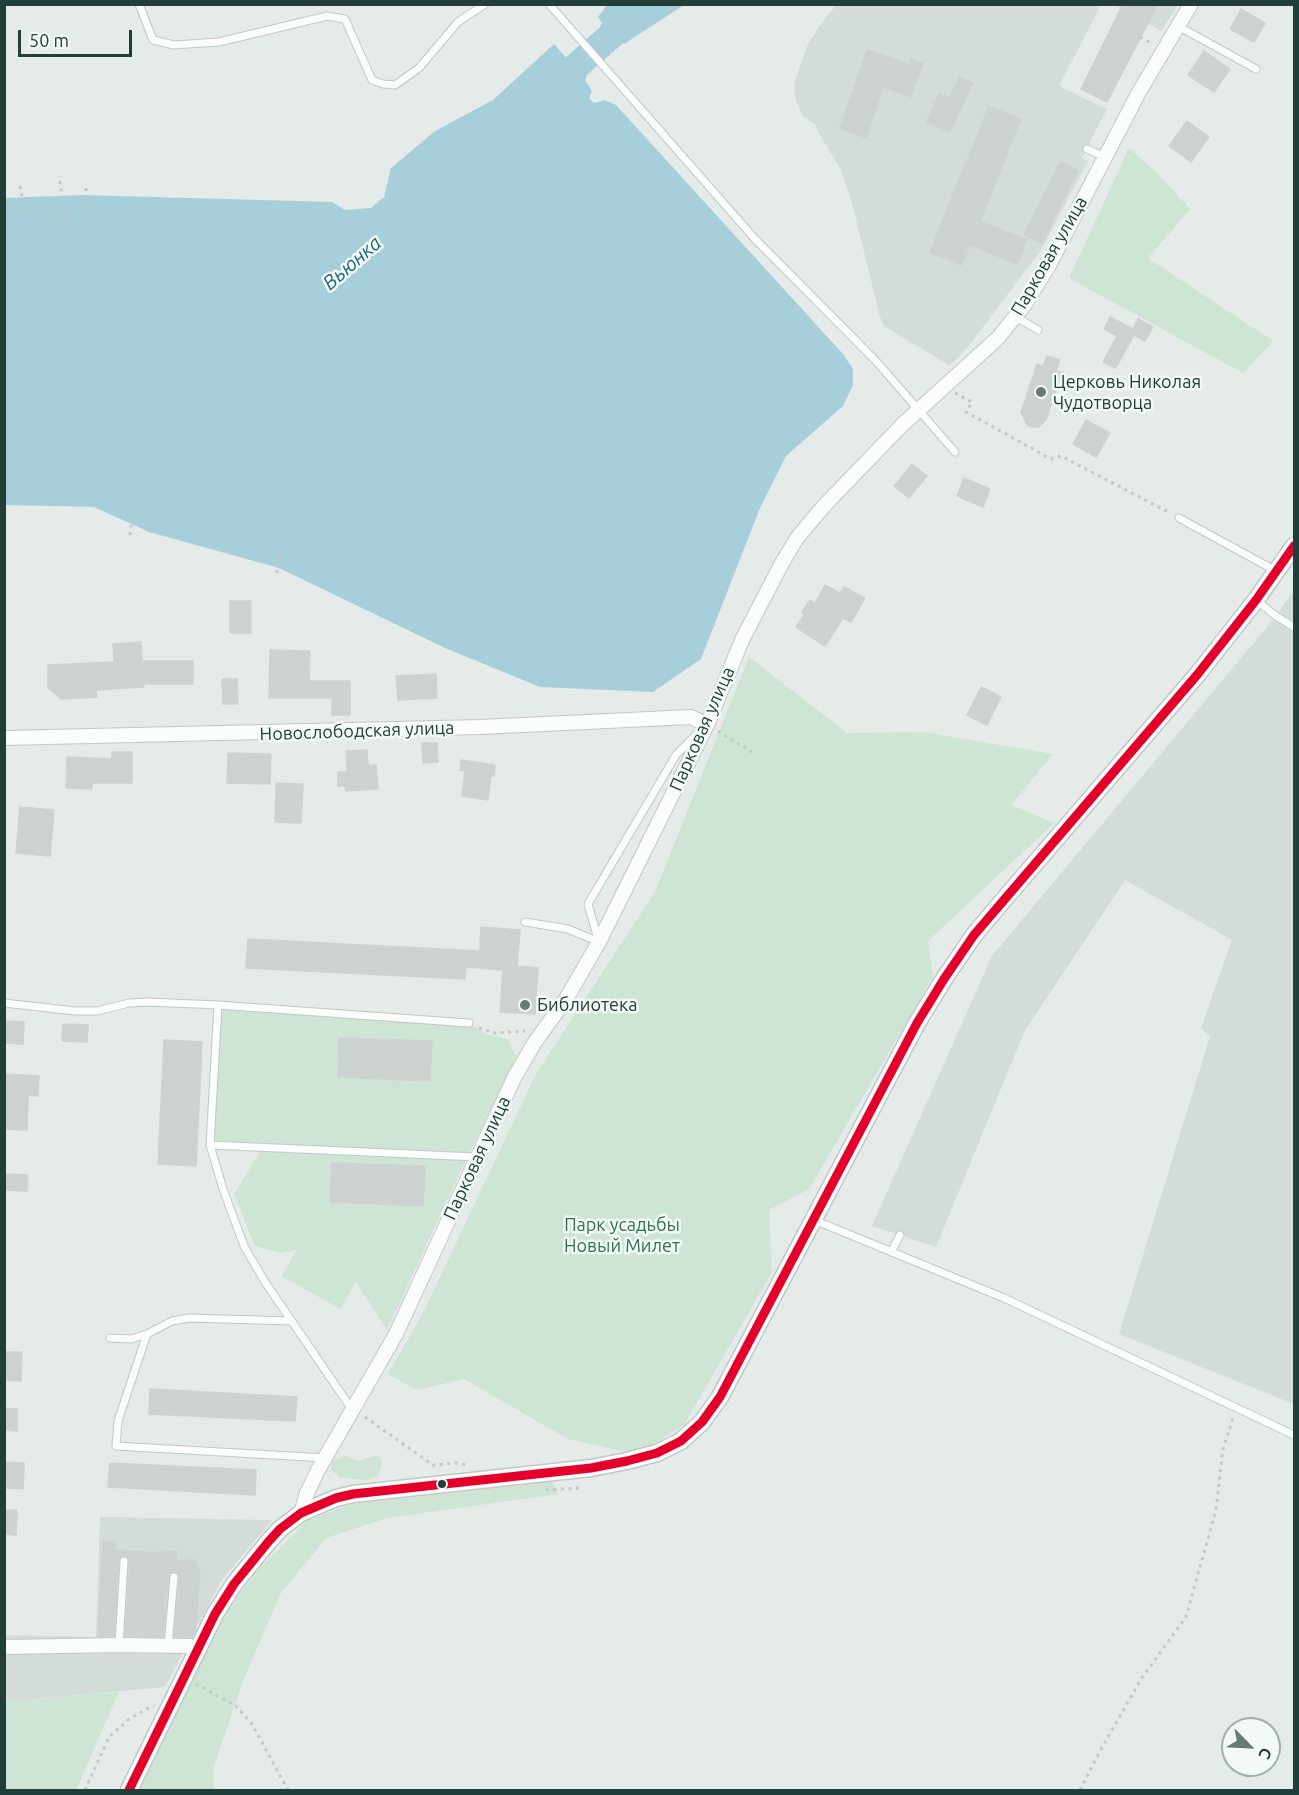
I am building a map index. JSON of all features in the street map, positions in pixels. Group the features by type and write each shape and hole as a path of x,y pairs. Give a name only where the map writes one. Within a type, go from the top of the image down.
{"street":[{"name":"Парковая улица","path":"301,1514 307,1493 325,1458 396,1334 514,1078 538,1038 566,999 599,942 707,725 742,638 782,563 797,538 823,507 918,410 999,338 1016,317 1049,265 1139,92 1191,4"},
{"path":"129,1791 215,1614 234,1584 280,1529 301,1514 336,1498 353,1494 591,1468 618,1463 657,1453 681,1442 702,1422 720,1397 917,1023 974,935 1197,675 1256,600 1294,546"},
{"name":"Новослободская улица","path":"4,738 253,734 338,729 481,727 691,717 707,725"},
{"path":"4,1647 190,1646 198,1650"}],"lane":[{"path":"139,4 153,40 174,45 219,42 327,16 345,19 372,80 383,84 395,84 419,68 458,22 485,4"},
{"path":"549,4 755,239 876,361 955,452"},
{"path":"1178,26 1256,69"},
{"path":"1087,149 1105,157"},
{"path":"1016,317 1038,330"},
{"path":"1179,518 1276,571"},
{"path":"1256,600 1294,627"},
{"path":"599,942 588,904 676,755 707,725"},
{"path":"525,922 568,929 599,942"},
{"path":"4,1003 75,1011 97,1011 148,1002 218,1005 469,1023"},
{"path":"218,1005 210,1145 244,1246 265,1282 353,1411"},
{"path":"210,1145 477,1157"},
{"path":"814,1220 1004,1298 1294,1435"},
{"path":"891,1252 900,1235"},
{"path":"110,1338 131,1339 147,1335 172,1321 189,1318 292,1321"},
{"path":"147,1335 118,1421 116,1446 325,1458"},
{"path":"118,1645 124,1561"},
{"path":"168,1646 174,1577"}],"path":[{"path":"58,215 65,214 59,176"},
{"path":"20,186 25,211"},
{"path":"86,188 86,208"},
{"path":"944,387 972,402 966,412 1051,459 1061,456 1179,518"},
{"path":"130,535 136,489"},
{"path":"277,573 279,554"},
{"path":"707,725 752,752"},
{"path":"469,1023 494,1033 523,1031 530,1032 538,1038"},
{"path":"1080,1791 1141,1679 1186,1617 1216,1510 1223,1449 1237,1407"},
{"path":"353,1411 389,1432 433,1465"},
{"path":"184,1677 236,1706 252,1725 288,1791"},
{"path":"86,1791 109,1737 128,1720 150,1707 171,1704"}],"shaded area":[{"path":"836,5 1101,5 1059,86 1107,109 1082,158 1088,161 1041,250 968,347 950,366 884,326 851,199 841,170 816,125 803,116 795,98 794,84 808,44"},
{"path":"1115,5 1178,5 1161,31"},
{"path":"1294,590 1294,1404 1119,1334 1210,1036 1201,1028 1232,940 1125,880 1025,1030 936,1247 872,1226 992,956 1272,621"},
{"path":"100,1517 272,1520 221,1581 165,1687 5,1702 5,1635 96,1637"}],"green space":[{"path":"1129,148 1157,173 1190,209 1148,258 1273,341 1243,373 1069,278"},
{"name":"Парк усадьбы Новый Милет","path":"749,657 847,733 923,732 1053,754 1011,805 1054,823 928,941 933,977 809,1189 769,1210 772,1272 684,1425 637,1454 568,1439 464,1379 417,1390 388,1374 423,1313 536,1074 655,892"},
{"path":"218,1005 469,1023 487,1035 508,1039 517,1060 471,1149 387,1330 356,1282 340,1309 282,1276 297,1249 282,1253 255,1246 234,1194 263,1147 210,1145"},
{"path":"345,1455 358,1461 377,1455 382,1461 379,1475 367,1480 341,1478 331,1470 331,1462"},
{"path":"553,1482 558,1494 387,1518 326,1538 281,1593 243,1681 213,1769 214,1790 135,1790 229,1609 259,1569 307,1521 351,1504"},
{"path":"119,1692 76,1790 5,1790 5,1702"}],"water":[{"path":"607,5 684,5 624,44 621,41 607,51 595,37 602,23 598,17"},
{"path":"554,44 567,59 576,53 590,67 585,80 592,91 589,98 594,103 605,100 616,105 843,354 853,369 853,385 843,406 786,456 760,508 701,659 653,692 540,687 445,648 279,568 149,532 94,507 5,505 5,198 82,195 332,202 345,210 371,208 384,197 391,168 435,131 493,100"}],"building":[{"path":"1123,4 1158,4 1107,102 1081,89"},
{"path":"1241,9 1265,23 1254,42 1230,29"},
{"path":"867,50 909,64 911,59 923,63 911,97 883,87 866,138 840,128"},
{"path":"1204,51 1230,69 1214,92 1188,75"},
{"path":"959,77 973,83 950,132 927,122 939,93 950,98"},
{"path":"989,106 1021,119 980,221 1027,240 1017,264 970,245 962,265 930,252"},
{"path":"1187,121 1209,137 1191,162 1169,146"},
{"path":"1060,162 1078,171 1042,243 1024,234"},
{"path":"1110,317 1133,329 1138,319 1153,327 1145,341 1134,335 1116,368 1103,362 1117,336 1104,329"},
{"name":"Церковь Николая Чудотворца","path":"1047,356 1060,360 1056,371 1062,372 1046,420 1039,427 1033,427 1027,425 1021,412 1037,364 1043,366"},
{"path":"1086,420 1110,433 1096,457 1073,444"},
{"path":"912,464 927,476 909,498 894,486"},
{"path":"964,478 990,489 983,507 957,496"},
{"path":"825,585 840,593 844,587 865,598 851,622 843,618 825,646 796,627 810,600 815,603"},
{"path":"230,601 251,601 251,633 230,633"},
{"path":"141,642 142,661 193,661 193,684 143,684 144,687 96,690 97,697 61,699 48,688 48,665 114,662 113,644"},
{"path":"270,650 310,651 309,681 350,681 350,715 332,715 332,698 269,698"},
{"path":"436,674 437,698 398,700 396,676"},
{"path":"222,679 237,679 238,704 223,704"},
{"path":"981,687 1001,697 987,725 967,715"},
{"path":"422,743 437,743 438,762 423,763"},
{"path":"367,750 368,765 376,765 378,789 346,791 345,786 338,786 338,772 347,772 346,751"},
{"path":"112,752 132,752 132,783 92,783 92,789 66,788 67,757 112,759"},
{"path":"228,753 271,754 270,784 227,783"},
{"path":"461,760 495,765 488,800 462,796 465,771 460,770"},
{"path":"276,783 303,784 301,823 275,822"},
{"path":"20,807 54,810 50,856 16,853"},
{"path":"481,927 520,930 517,966 538,968 535,1014 500,1012 503,970 466,967 465,979 246,968 248,939 480,951"},
{"path":"4,1021 24,1022 23,1044 4,1043"},
{"path":"63,1024 88,1025 87,1042 62,1041"},
{"path":"339,1038 432,1041 430,1081 338,1077"},
{"path":"164,1040 202,1042 196,1166 158,1164"},
{"path":"4,1074 39,1076 38,1096 28,1095 27,1130 4,1129"},
{"path":"332,1163 425,1166 423,1206 330,1202"},
{"path":"4,1174 28,1175 27,1191 4,1190"},
{"path":"4,1352 22,1352 21,1381 4,1380"},
{"path":"150,1389 297,1397 295,1421 149,1414"},
{"path":"4,1408 17,1409 17,1431 4,1430"},
{"path":"4,1462 24,1463 23,1489 7,1488 7,1479 4,1479"},
{"path":"110,1463 256,1470 255,1495 108,1487"},
{"path":"4,1510 17,1510 16,1535 4,1534"},
{"path":"103,1541 115,1542 115,1550 163,1553 163,1551 177,1551 176,1560 195,1560 200,1574 196,1630 192,1637 174,1637 180,1577 174,1571 168,1577 163,1637 125,1636 130,1561 124,1555 118,1561 114,1636 98,1636"}],"waterway":[{"name":"Вьюнка","path":"556,84 647,4"}],"transit line":[{"path":"129,1790 215,1614 234,1584 269,1541 301,1513 336,1498 353,1494 591,1468 627,1461 657,1453 681,1441 702,1422 720,1397 917,1023 944,979 974,935 1197,675 1256,600 1294,546"}],"place":[{"name":"Церковь Николая Чудотворца","path":"1041,392"},
{"name":"Библиотека","path":"525,1005"}]}
